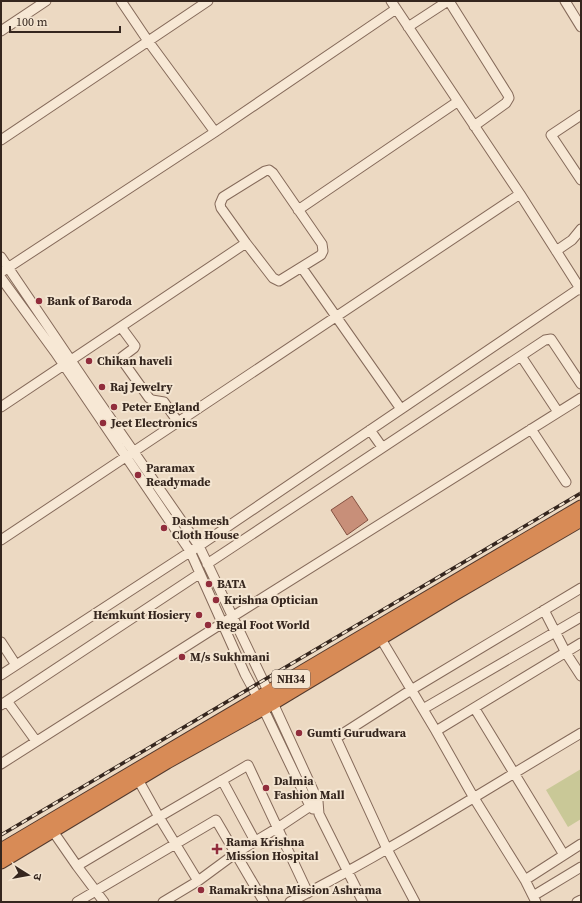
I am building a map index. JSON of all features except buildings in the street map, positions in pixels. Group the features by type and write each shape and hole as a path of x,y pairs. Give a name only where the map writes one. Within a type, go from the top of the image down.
{"highway":[{"name":"NH34","path":"266,701 381,639 468,580 581,507"},
{"name":"NH34","path":"1,850 50,826 266,701 468,580 581,520"},
{"name":"NH34","path":"1,862 50,826"}],"street":[{"path":"1,31 46,1"},
{"path":"121,1 214,132"},
{"path":"1,140 208,1"},
{"path":"1,675 199,546 580,287 520,194 457,102 391,1"},
{"path":"408,27 448,1 509,98 506,103 474,126"},
{"path":"564,1 581,26"},
{"path":"5,271 396,9"},
{"path":"298,210 457,102"},
{"path":"581,116 551,135 581,180"},
{"path":"269,170 273,173 322,244 323,251 321,255 302,268 282,280 275,280 246,243 221,208 220,204 223,197 269,170"},
{"path":"1,540 520,194"},
{"path":"556,251 572,240 581,229"},
{"path":"1,407 246,243"},
{"path":"1,257 5,271 67,362 93,394 190,551 245,674 266,701 318,801 319,814"},
{"path":"302,268 401,409"},
{"path":"573,277 581,272"},
{"path":"1,278 55,352 67,362"},
{"path":"121,327 134,346 134,348 122,357 122,360 149,398 164,402 178,422"},
{"path":"207,564 545,340 551,339 581,384"},
{"path":"521,356 558,412"},
{"path":"1,764 222,623 581,398"},
{"path":"531,429 566,482"},
{"path":"370,430 382,447"},
{"path":"130,454 199,546 232,617 310,806 319,814 364,902"},
{"path":"36,741 4,703 199,574"},
{"path":"415,902 387,849 336,738 411,690 581,588"},
{"path":"544,610 566,653 581,676"},
{"path":"423,709 581,617"},
{"path":"381,639 535,899 581,867"},
{"path":"1,642 16,665"},
{"path":"436,731 475,709 581,643"},
{"path":"475,709 515,772 564,855"},
{"path":"290,902 387,849 474,798 581,732"},
{"path":"77,866 248,765 279,827 308,893"},
{"path":"136,776 174,844 198,881"},
{"path":"222,780 256,841"},
{"path":"163,902 198,881 236,853 318,801"},
{"path":"77,902 216,820 264,902"},
{"path":"50,826 104,902"},
{"path":"525,880 581,844"},
{"path":"577,902 581,900"}],"shaded area":[{"path":"581,769 581,819 568,827 546,790"}],"railway":[{"path":"1,835 581,493"}],"place":[{"name":"Bank of Baroda","path":"39,301"},
{"name":"Chikan haveli","path":"89,361"},
{"name":"Raj Jewelry","path":"102,387"},
{"name":"Peter England","path":"114,407"},
{"name":"Jeet Electronics","path":"103,423"},
{"name":"Paramax Readymade","path":"138,475"},
{"name":"Dashmesh Cloth House","path":"164,528"},
{"name":"BATA","path":"209,584"},
{"name":"Krishna Optician","path":"216,600"},
{"name":"Hemkunt Hosiery","path":"199,615"},
{"name":"Regal Foot World","path":"208,625"},
{"name":"M/s Sukhmani","path":"182,657"},
{"name":"Gumti Gurudwara","path":"299,733"},
{"name":"Dalmia Fashion Mall","path":"266,788"},
{"name":"Rama Krishna Mission Hospital","path":"217,849"},
{"name":"Ramakrishna Mission Ashrama","path":"201,890"}]}
